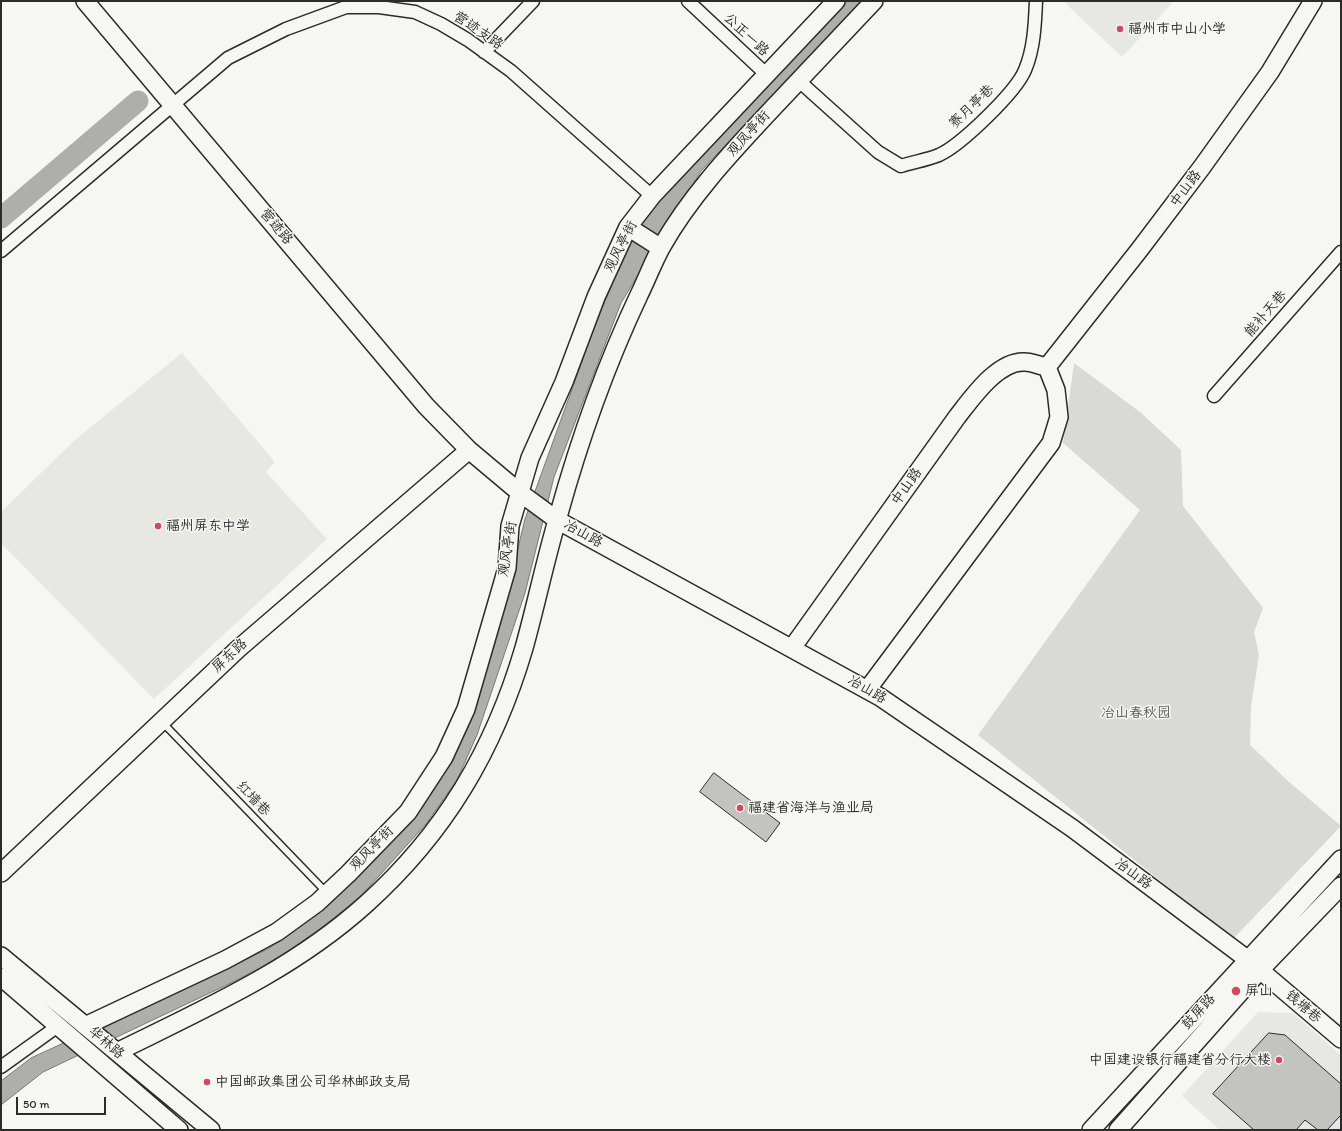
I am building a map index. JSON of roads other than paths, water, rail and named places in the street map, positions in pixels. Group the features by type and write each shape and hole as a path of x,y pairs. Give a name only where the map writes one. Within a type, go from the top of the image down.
{"street":[{"name":"营迹路","path":"85,1 426,406 469,450"},
{"path":"484,52 533,1"},
{"name":"公正一路","path":"688,1 766,74"},
{"name":"观风亭街","path":"85,1026 130,1006 244,950 277,932 327,893 408,812 444,757 466,708 507,568 510,526 530,458 564,382 596,297 628,227 652,196 836,1"},
{"name":"观凤亭街","path":"557,520 580,444 615,345 661,248 690,202 746,137 874,1"},
{"name":"赛月亭巷","path":"799,81 878,152 901,166 940,155 975,130 1006,96 1025,71 1035,30 1036,1"},
{"name":"中山路","path":"792,648 957,417 983,385 1004,368 1024,362 1047,367 1202,167 1270,72 1313,1"},
{"name":"营迹支路","path":"1,251 228,58 286,29 346,7 379,7 415,12 441,24 511,71 652,196"},
{"path":"628,227 661,248"},
{"name":"能补天巷","path":"1214,396 1341,252"},
{"path":"867,690 1051,443 1059,417 1056,390 1047,367"},
{"name":"冶山路","path":"469,450 519,492 557,520 880,697 1072,828 1247,959"},
{"name":"屏东路","path":"1,873 238,649 469,450"},
{"path":"117,1052 250,986 296,958 365,906 429,839 456,801 473,773 511,688 524,646 557,520"},
{"name":"鼓屏路","path":"1091,1130 1247,959 1341,859"},
{"name":"鼓屏路","path":"1118,1130 1260,970 1341,886"},
{"name":"华林路","path":"1,956 211,1130"},
{"name":"钱塘巷","path":"1247,959 1341,1039"},
{"name":"华林路","path":"1,977 179,1130"},
{"path":"1,1067 64,1031"}],"lane":[{"name":"红墙巷","path":"162,721 327,893"}],"waterway":[{"path":"1,218 138,101"}],"place":[{"name":"福州市中山小学","path":"1120,29"},
{"name":"福州屏东中学","path":"158,526"},
{"name":"福建省海洋与渔业局","path":"740,808"},
{"name":"屏山","path":"1236,991"},
{"name":"中国建设银行福建省分行大楼","path":"1279,1060"},
{"name":"中国邮政集团公司华林邮政支局","path":"207,1082"}],"park label":[{"name":"冶山春秋园","path":"1136,713"}]}
